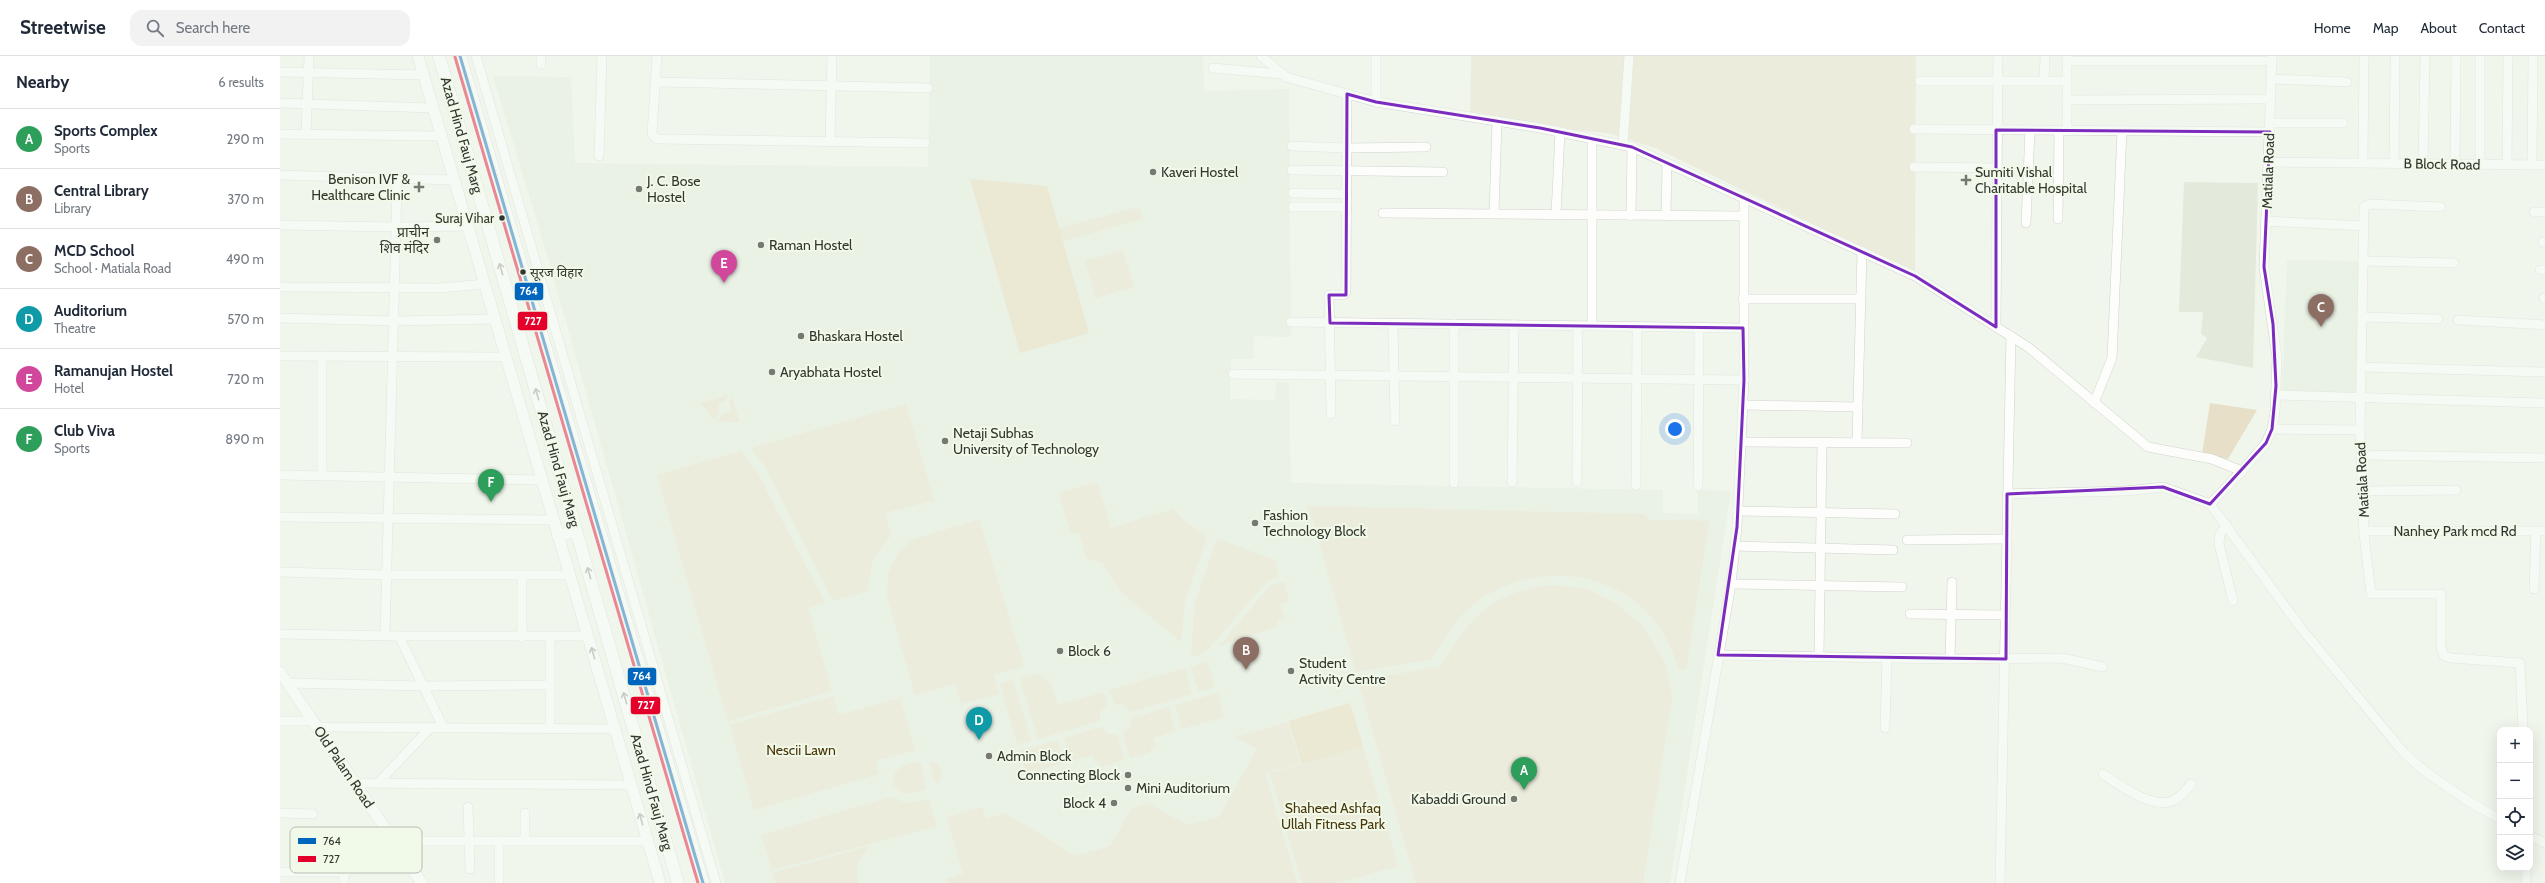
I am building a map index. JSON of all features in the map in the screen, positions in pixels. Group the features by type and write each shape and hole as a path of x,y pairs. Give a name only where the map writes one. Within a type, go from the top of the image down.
{"main road":[{"name":"Azad Hind Fauj Marg","path":"439,56 678,883"},
{"name":"Azad Hind Fauj Marg","path":"460,56 703,883"},
{"path":"558,536 576,531"}],"street":[{"path":"306,134 309,56"},
{"path":"418,56 660,883"},
{"path":"476,56 716,883"},
{"path":"599,156 602,56"},
{"path":"657,56 657,82 652,134 657,139 830,140 924,143"},
{"path":"830,140 832,56"},
{"path":"1261,56 1281,74"},
{"path":"1376,56 1376,102"},
{"path":"1629,56 1628,146 1631,216"},
{"path":"1996,327 1996,130 1998,56"},
{"path":"2044,81 2045,56"},
{"path":"2363,162 2364,56"},
{"path":"2394,163 2395,56"},
{"path":"2423,164 2425,56"},
{"path":"2454,164 2456,56"},
{"path":"2480,56 2480,164"},
{"path":"2507,164 2508,56"},
{"path":"2532,165 2533,56"},
{"path":"2058,219 2063,131 2067,100 2067,58 2272,58"},
{"name":"Matiala Road","path":"2272,58 2264,276 2273,324 2277,358 2276,395 2272,429 2360,430 2364,531 2372,594 2441,594 2441,648 2444,656 2451,658 2520,663 2523,727"},
{"path":"1213,68 1281,74 1376,102 1497,121 1628,146 1744,197 1915,276 2011,336 2148,447 2212,459 2242,471"},
{"path":"280,72 423,75"},
{"path":"2271,79 2347,82"},
{"path":"1920,81 2067,81"},
{"path":"657,82 928,88"},
{"path":"1331,414 1329,295 1343,295 1346,292 1347,94"},
{"path":"2067,100 2271,99"},
{"path":"280,104 433,108"},
{"path":"1494,213 1497,121"},
{"path":"1914,129 2122,131 2270,127 2343,123"},
{"path":"2026,223 2030,130"},
{"path":"2094,403 2112,358 2122,131"},
{"path":"1556,214 1560,132"},
{"path":"280,134 441,136"},
{"path":"1592,138 1592,326"},
{"path":"1292,146 1347,148 1426,147"},
{"name":"B Block Road","path":"2269,162 2340,161 2423,164 2545,165"},
{"path":"1666,216 1667,163"},
{"path":"1914,167 1997,168"},
{"path":"1292,170 1443,172"},
{"path":"280,175 454,180"},
{"path":"385,636 397,179"},
{"path":"1293,193 1347,194"},
{"path":"1680,883 1731,584 1735,546 1742,442 1744,380 1744,197"},
{"path":"2360,430 2363,212 2367,205 2441,207"},
{"path":"1293,207 1347,207"},
{"path":"2534,212 2545,212"},
{"path":"1383,213 1744,216"},
{"path":"2266,221 2363,226"},
{"path":"280,224 396,227 468,226"},
{"path":"1857,442 1862,252"},
{"path":"2363,260 2454,263"},
{"path":"280,287 395,289 463,287 485,284"},
{"path":"1743,299 1861,299"},
{"path":"2362,317 2438,319"},
{"path":"280,318 394,320 495,319"},
{"path":"2458,320 2545,326"},
{"path":"1291,322 1743,328"},
{"path":"1393,324 1395,421"},
{"path":"1454,324 1454,483"},
{"path":"1512,482 1514,325"},
{"path":"1577,482 1578,326"},
{"path":"1636,485 1637,327"},
{"path":"1698,486 1699,328"},
{"path":"2000,883 2006,659 2006,539 2011,336"},
{"path":"280,356 506,357"},
{"path":"322,356 322,476"},
{"path":"2361,367 2545,372"},
{"path":"1233,374 1514,380 1744,380"},
{"path":"2276,395 2360,399 2545,403"},
{"path":"1743,405 1858,407"},
{"path":"2210,504 2242,471 2266,443 2272,429"},
{"path":"1742,442 1907,443"},
{"path":"1819,656 1822,442"},
{"path":"2361,455 2545,458"},
{"path":"280,475 389,479 542,480"},
{"path":"2007,494 2126,491 2163,487 2210,504 2227,525 2301,628 2404,753 2432,776 2497,817"},
{"path":"2362,491 2456,490"},
{"path":"1738,511 1895,514"},
{"path":"280,517 554,520"},
{"path":"2227,525 2220,534 2219,544 2233,601"},
{"name":"Nanhey Park mcd Rd","path":"2364,531 2541,531"},
{"path":"2534,589 2541,531"},
{"path":"1907,540 2006,539"},
{"path":"1735,546 1893,550"},
{"path":"280,572 386,575 570,575"},
{"path":"522,575 522,637"},
{"path":"1950,659 1952,582"},
{"path":"1731,584 1902,587"},
{"path":"1910,614 2005,615"},
{"path":"280,634 522,637 588,636"},
{"path":"399,636 443,727"},
{"path":"550,637 550,728"},
{"path":"1718,655 1950,659 2062,658 2103,667"},
{"path":"1885,728 1887,658"},
{"name":"Old Palam Road","path":"280,672 384,827"},
{"path":"287,683 423,686 550,685"},
{"path":"280,721 316,724 431,727 615,729"},
{"path":"378,783 431,727"},
{"path":"2103,774 2139,796 2161,802 2172,802 2191,784"},
{"path":"354,783 631,785"},
{"path":"468,806 470,869"},
{"path":"280,813 313,814"},
{"path":"525,813 525,841"},
{"path":"2533,837 2545,843"},
{"path":"422,843 468,841 648,841"},
{"path":"499,841 500,880"},
{"path":"2526,871 2526,883"},
{"name":"Old Palam Road","path":"415,873 422,883"}],"highlighted area":[{"path":"1347,94 1376,102 1540,128 1632,147 1915,276 1996,327 1996,130 2270,132 2264,267 2273,324 2276,386 2272,429 2266,443 2210,504 2163,487 2007,494 2006,659 1718,655 1737,527 1744,380 1743,328 1330,323 1329,295 1346,295"}],"shaded area":[{"name":"Netaji Subhas University of Technology","path":"930,56 1203,56 1204,91 1289,89 1291,337 1254,336 1253,359 1231,359 1230,399 1275,400 1276,382 1289,383 1291,483 1663,490 1663,513 1698,514 1698,490 1731,491 1670,883 725,883 548,258 493,76 571,77 575,163 928,167"},
{"path":"970,179 1047,186 1089,333 1020,353"},
{"path":"2184,182 2258,183 2253,368 2196,357 2207,338 2201,334 2203,312 2179,312"},
{"path":"2287,260 2360,261 2357,396 2282,392"},
{"path":"1350,703 1363,746 1302,764 1289,721"}],"green space":[{"path":"1471,56 1916,56 1915,273 1655,148 1608,133 1470,121"},
{"path":"1139,207 1143,219 1063,241 1059,228"},
{"path":"1123,250 1134,287 1096,298 1085,261"},
{"path":"728,395 725,400 718,404 719,412 714,420 701,403"},
{"path":"732,397 740,422 718,422 723,414 731,411 730,402"},
{"path":"2210,403 2257,410 2228,459 2202,454"},
{"path":"906,404 934,500 885,513 891,535 873,560 867,591 833,601 766,468 751,448"},
{"path":"741,451 757,472 825,603 808,608 832,691 728,721 657,475"},
{"path":"1097,482 1111,528 1173,509 1185,521 1207,537 1185,601 1181,642 1120,591 1103,563 1086,558 1079,532 1071,534 1059,493"},
{"path":"1306,506 1644,514 1650,520 1709,521 1686,670 1679,669 1672,650 1663,633 1645,610 1623,593 1598,582 1572,576 1545,576 1518,581 1492,592 1469,608 1453,626 1432,659 1356,672 1312,517"},
{"path":"979,519 1024,666 994,675 999,694 961,704 955,684 915,695 887,596 888,573 898,553 912,540"},
{"path":"1217,539 1275,560 1279,577 1268,580 1205,653 1191,657 1195,603"},
{"path":"1284,582 1289,601 1280,604 1285,618 1277,620 1279,626 1219,646 1270,586"},
{"path":"1553,585 1587,589 1616,603 1642,626 1665,662 1672,697 1643,883 1416,883 1358,680 1439,667 1462,634 1485,610 1498,601 1513,594 1531,588"},
{"path":"1207,662 1215,687 1199,692 1191,667"},
{"path":"1185,668 1192,694 1130,712 1124,705 1114,704 1110,690"},
{"path":"1038,674 1051,684 1058,705 1104,692 1107,705 1100,712 1099,721 1038,739 1020,679"},
{"path":"1013,680 1031,741 1017,744 1000,684"},
{"path":"1218,693 1224,717 1182,729 1175,705"},
{"name":"Nescii Lawn","path":"833,696 839,715 900,698 915,750 876,761 879,774 754,810 730,725"},
{"path":"1169,707 1175,731 1153,738 1156,747 1151,748 1151,752 1130,758 1123,733 1130,727 1131,718"},
{"path":"1288,722 1300,763 1265,773 1297,883 947,883 947,879 963,874 947,817 982,807 986,819 1005,813 1076,856 1110,846 1132,808 1147,803 1188,825 1219,817 1257,749 1236,737"},
{"path":"1101,727 1107,734 1117,735 1124,760 1100,767 1099,761 1095,762 1092,755 1071,761 1064,738"},
{"path":"1057,740 1064,763 1027,774 1019,751"},
{"name":"Shaheed Ashfaq Ullah Fitness Park","path":"1363,746 1398,866 1338,883 1302,883 1270,773"},
{"path":"931,761 937,763 941,770 942,776 938,783 934,781 930,764"},
{"path":"916,762 921,765 926,789 910,794 900,792 893,784 895,772 903,766"},
{"path":"891,797 906,803 929,800 937,826 772,870 761,835"},
{"path":"870,846 857,863 858,883 776,883 773,873"}],"transit line":[{"name":"764","path":"460,56 703,883"},
{"name":"727","path":"455,57 698,883"}],"place":[{"name":"Kaveri Hostel","path":"1153,172"},
{"name":"Sumiti Vishal Charitable Hospital","path":"1966,180"},
{"name":"Benison IVF & Healthcare Clinic","path":"419,187"},
{"name":"J. C. Bose Hostel","path":"639,189"},
{"name":"Suraj Vihar","path":"502,218"},
{"name":"प्राचीन शिव मंदिर","path":"437,240"},
{"name":"Raman Hostel","path":"761,245"},
{"name":"सूरज विहार","path":"523,272"},
{"name":"Ramanujan Hostel","path":"724,283"},
{"name":"MCD School","path":"2321,327"},
{"name":"Bhaskara Hostel","path":"801,336"},
{"name":"Aryabhata Hostel","path":"772,372"},
{"name":"Netaji Subhas University of Technology","path":"945,441"},
{"name":"Club Viva","path":"491,502"},
{"name":"Fashion Technology Block","path":"1255,523"},
{"name":"Block 6","path":"1060,651"},
{"name":"Central Library","path":"1246,670"},
{"name":"Student Activity Centre","path":"1291,671"},
{"name":"Auditorium","path":"979,740"},
{"name":"Admin Block","path":"989,756"},
{"name":"Connecting Block","path":"1128,775"},
{"name":"Mini Auditorium","path":"1128,788"},
{"name":"Sports Complex","path":"1524,790"},
{"name":"Kabaddi Ground","path":"1514,799"},
{"name":"Block 4","path":"1114,803"}]}
